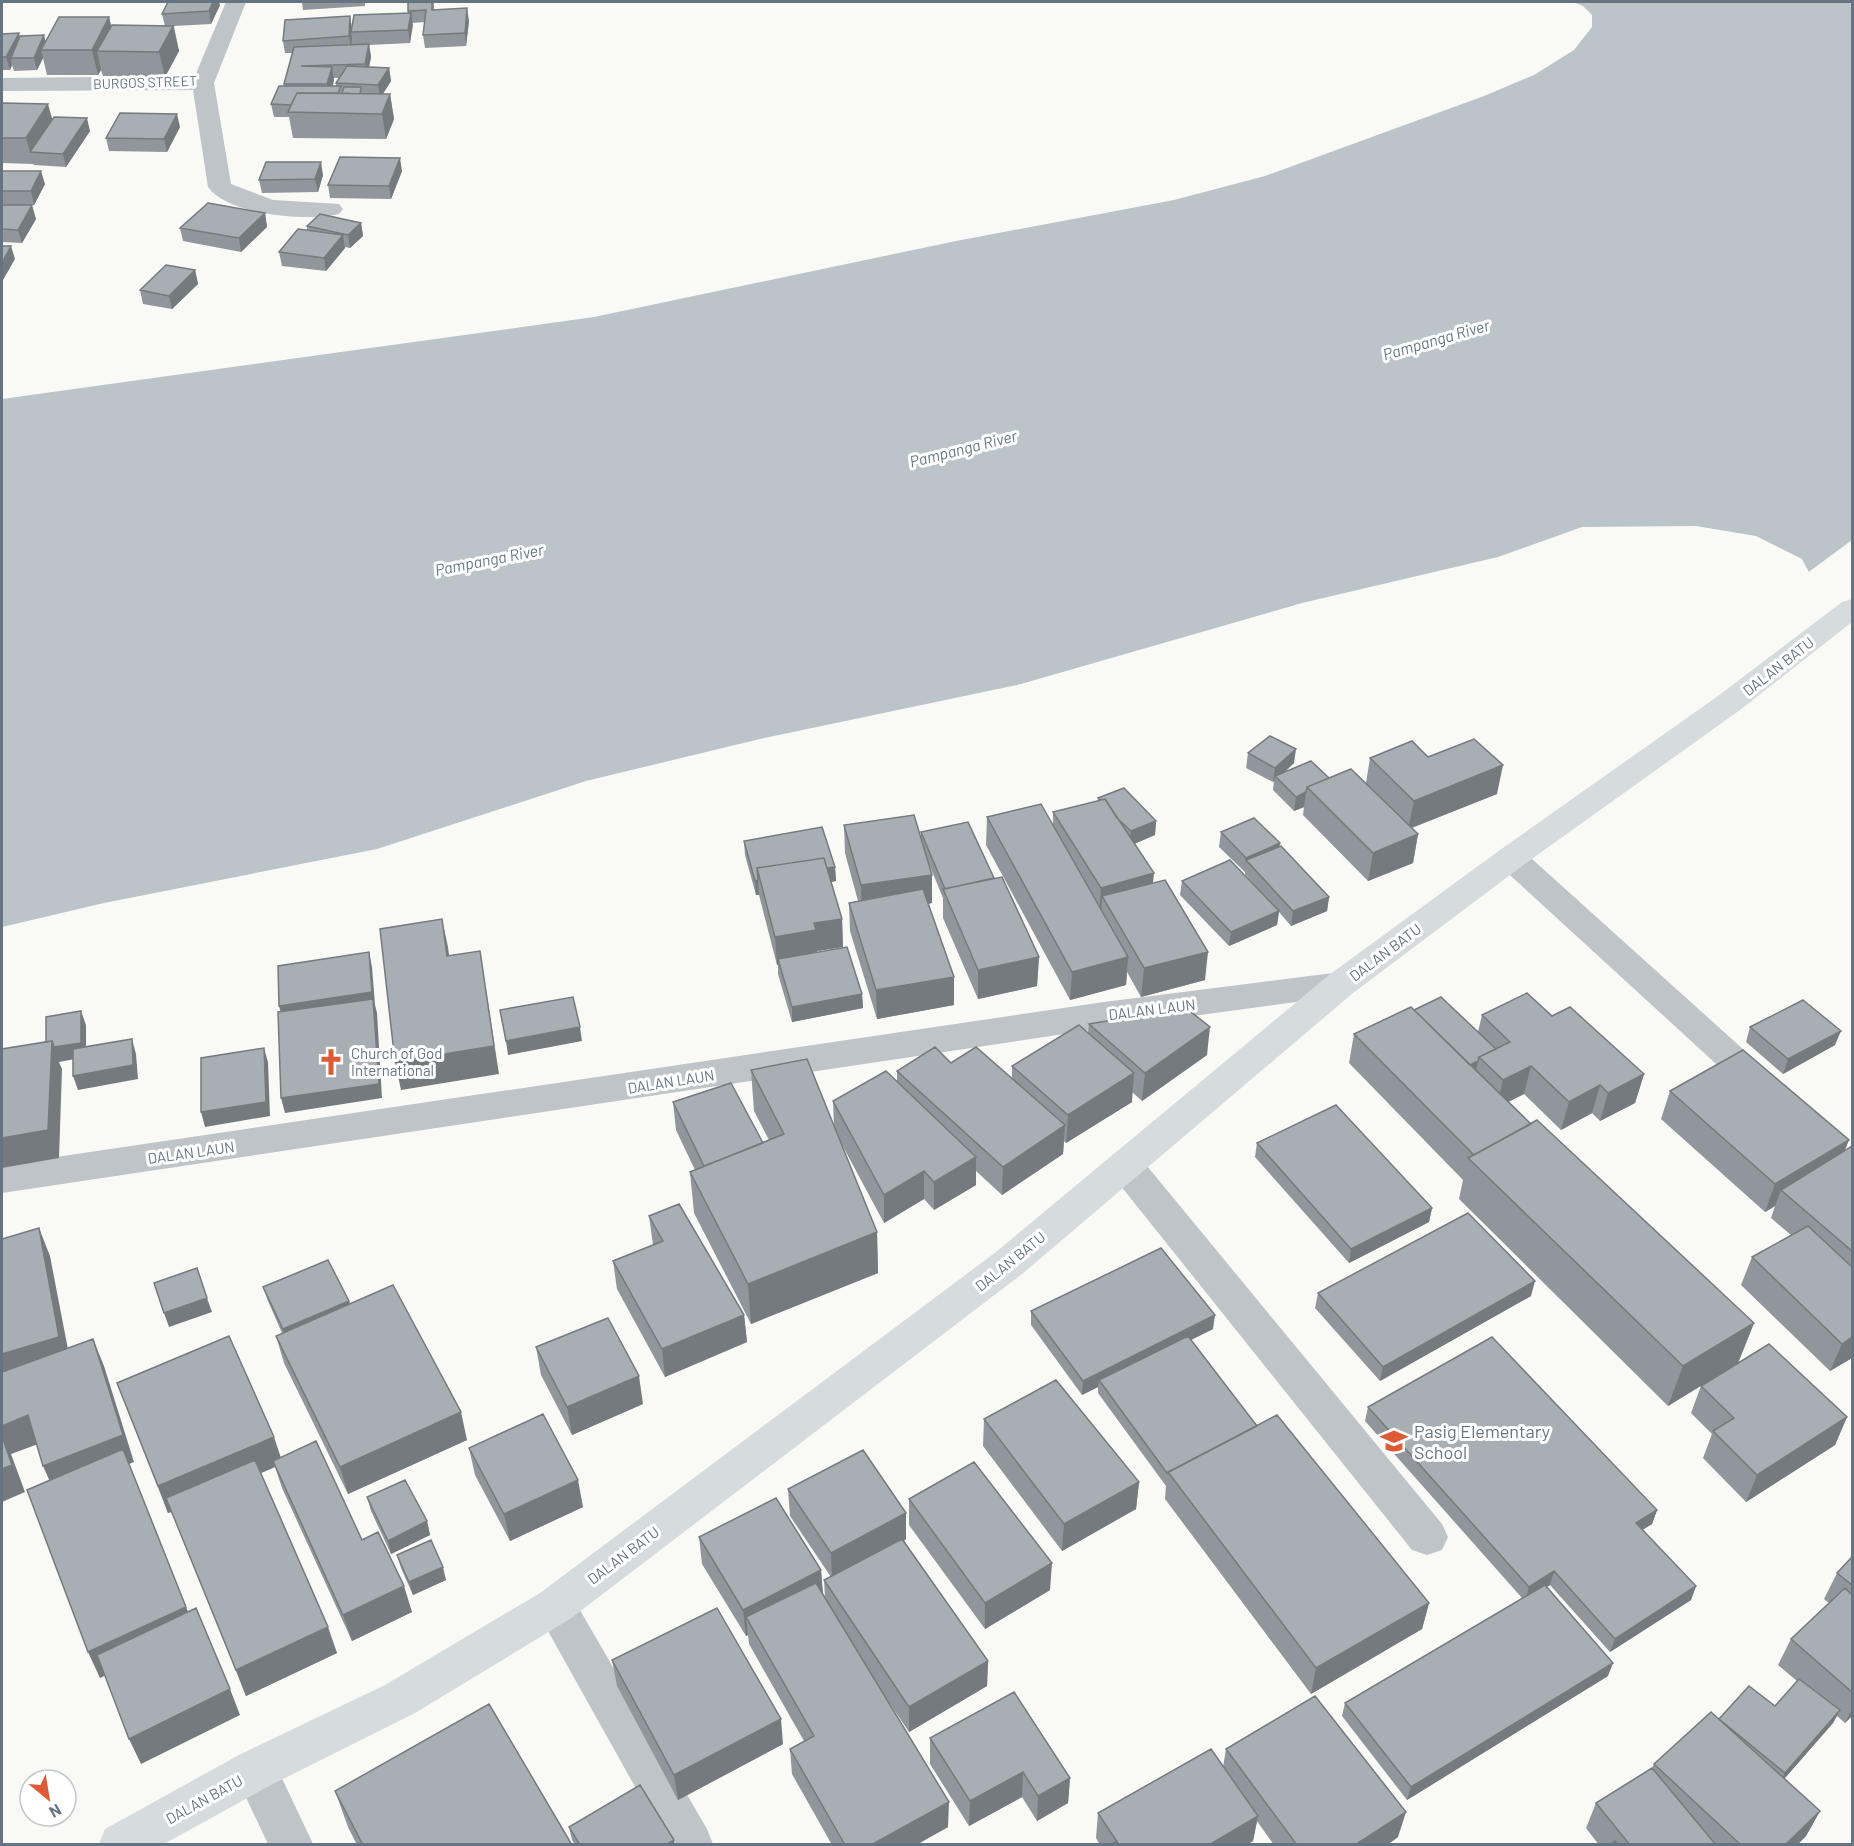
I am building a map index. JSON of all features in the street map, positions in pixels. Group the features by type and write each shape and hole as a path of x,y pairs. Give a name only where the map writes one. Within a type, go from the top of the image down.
{"main road":[{"name":"DALAN BATU","path":"121,1845 255,1770 400,1699 555,1606 1009,1263 1341,984 1511,858 1729,703 1852,608"}],"street":[{"name":"BURGOS STREET","path":"2,85 203,82 236,2"},
{"path":"203,82 220,187 244,201 278,209 331,209"},
{"path":"1511,858 1789,1109"},
{"name":"DALAN LAUN","path":"2,1179 1104,1015 1341,984"},
{"path":"1125,1165 1427,1537"},
{"path":"555,1606 691,1845"},
{"path":"255,1770 291,1845"}],"water":[{"name":"Pampanga River","path":"1573,2 1852,2 1852,654 1802,559 1756,536 1696,526 1582,527 1498,557 1302,603 1021,684 760,739 586,781 377,849 104,903 2,927 2,399 594,317 956,241 1174,200 1265,176 1484,96 1534,75 1574,50 1592,27 1592,15 1583,6"}],"pier":[{"path":"1852,540 1852,657 1806,574"}],"building":[{"path":"168,2 213,2 209,11 162,14"},
{"path":"408,2 432,2 432,10 467,8 465,33 423,35 426,10 408,11"},
{"path":"411,13 408,30 351,32 354,15"},
{"path":"350,16 349,36 283,41 285,20"},
{"path":"59,17 109,17 92,50 41,50"},
{"path":"112,25 173,26 159,52 97,51"},
{"path":"19,33 6,57 2,57 2,34"},
{"path":"44,35 34,58 11,58 20,36"},
{"path":"369,44 365,64 301,66 332,67 327,84 284,84 294,47"},
{"path":"347,66 389,68 378,85 336,83"},
{"path":"279,86 341,86 338,93 297,93 291,105 271,104"},
{"path":"344,87 361,87 360,94 342,93"},
{"path":"297,93 390,94 382,114 288,112"},
{"path":"2,103 48,104 26,138 2,138"},
{"path":"120,113 177,114 164,139 106,138"},
{"path":"54,117 87,118 63,154 30,152"},
{"path":"340,157 400,158 389,186 328,185"},
{"path":"266,162 321,162 315,179 259,180"},
{"path":"2,171 41,171 31,191 2,191"},
{"path":"208,203 265,213 239,238 180,228"},
{"path":"2,205 32,205 18,230 2,229"},
{"path":"320,214 361,223 348,235 307,226"},
{"path":"298,229 343,235 324,258 279,252"},
{"path":"2,246 11,246 2,263"},
{"path":"166,265 195,270 169,296 140,290"},
{"path":"1270,736 1296,749 1275,768 1248,753"},
{"path":"1474,739 1503,765 1414,801 1370,758 1412,741 1428,757"},
{"path":"1311,761 1329,778 1307,787 1306,792 1296,797 1275,776"},
{"path":"1351,769 1418,834 1373,853 1307,787"},
{"path":"1124,788 1156,821 1131,831 1117,818 1105,799 1098,798"},
{"path":"1105,799 1154,873 1101,888 1053,812"},
{"path":"1041,804 1128,957 1072,972 987,817"},
{"path":"914,815 932,875 861,885 844,825"},
{"path":"1254,818 1280,843 1246,858 1221,832"},
{"path":"968,822 994,878 945,889 921,832"},
{"path":"822,827 835,867 827,868 824,858 757,868 758,880 755,881 744,841"},
{"path":"1281,846 1329,897 1293,911 1246,860"},
{"path":"824,858 842,919 814,923 816,930 775,937 757,868"},
{"path":"1230,860 1279,911 1231,932 1182,881"},
{"path":"1002,877 1039,957 978,970 943,889"},
{"path":"1165,880 1208,952 1144,968 1102,896"},
{"path":"923,889 954,977 876,990 849,903"},
{"path":"442,919 447,956 480,951 494,1046 395,1062 380,929"},
{"path":"847,947 862,994 792,1007 778,959"},
{"path":"369,952 372,992 279,1006 278,966"},
{"path":"1527,993 1552,1016 1570,1007 1644,1074 1608,1093 1600,1085 1569,1102 1531,1066 1503,1080 1479,1057 1510,1042 1482,1015"},
{"path":"573,997 580,1027 506,1041 500,1010"},
{"path":"1441,997 1496,1049 1479,1057 1478,1061 1470,1065 1414,1010"},
{"name":"Church of God International","path":"373,999 379,1084 281,1098 278,1012"},
{"path":"1803,1000 1841,1031 1788,1059 1750,1027"},
{"path":"1411,1007 1531,1124 1474,1155 1354,1034"},
{"path":"1186,1008 1210,1027 1145,1073 1089,1024"},
{"path":"81,1011 81,1043 54,1047 52,1041 46,1042 46,1017"},
{"path":"1079,1025 1134,1073 1068,1115 1012,1066"},
{"path":"132,1039 133,1065 73,1076 73,1049"},
{"path":"52,1041 48,1130 2,1138 2,1049"},
{"path":"935,1047 951,1063 976,1047 1065,1125 1003,1167 897,1071"},
{"path":"264,1048 266,1102 201,1112 201,1058"},
{"path":"1743,1050 1849,1140 1775,1184 1670,1091"},
{"path":"807,1059 877,1232 748,1284 690,1172 784,1134 751,1070"},
{"path":"886,1071 976,1157 934,1182 924,1171 884,1195 833,1101"},
{"path":"731,1083 763,1143 704,1166 673,1102"},
{"path":"1336,1105 1432,1208 1351,1249 1257,1143"},
{"path":"1537,1120 1754,1323 1683,1366 1468,1158"},
{"path":"1852,1146 1852,1251 1781,1190"},
{"path":"679,1204 744,1315 662,1349 613,1261 663,1241 649,1216"},
{"path":"1468,1213 1535,1281 1383,1367 1318,1293"},
{"path":"1808,1226 1852,1267 1852,1337 1842,1344 1752,1257"},
{"path":"39,1228 59,1337 2,1354 2,1239"},
{"path":"1161,1248 1215,1315 1083,1381 1031,1311"},
{"path":"328,1260 349,1301 283,1329 263,1287"},
{"path":"197,1268 207,1298 164,1313 154,1283"},
{"path":"393,1285 461,1412 340,1467 276,1336"},
{"path":"608,1318 639,1376 567,1407 536,1347"},
{"path":"229,1336 274,1437 158,1486 117,1383"},
{"path":"1188,1336 1257,1426 1167,1473 1099,1380"},
{"path":"1492,1337 1657,1510 1636,1523 1696,1586 1615,1639 1554,1571 1529,1587 1368,1407"},
{"path":"93,1339 123,1435 43,1466 28,1415 2,1426 2,1372"},
{"path":"1769,1344 1847,1417 1757,1475 1713,1431 1734,1418 1701,1386"},
{"path":"1056,1380 1139,1482 1064,1524 984,1419"},
{"path":"543,1414 578,1480 504,1514 469,1448"},
{"path":"1277,1415 1429,1603 1316,1668 1168,1472"},
{"path":"2,1436 12,1465 2,1469"},
{"path":"316,1441 362,1540 378,1532 404,1586 343,1615 273,1461"},
{"path":"123,1449 186,1607 88,1652 27,1490"},
{"path":"863,1450 906,1513 831,1553 788,1489"},
{"path":"255,1460 328,1627 236,1670 166,1498"},
{"path":"974,1462 1052,1563 985,1603 909,1499"},
{"path":"405,1480 427,1521 388,1541 367,1497"},
{"path":"776,1498 821,1570 743,1610 699,1537"},
{"path":"902,1539 988,1661 909,1707 824,1580"},
{"path":"431,1540 443,1567 409,1582 397,1555"},
{"path":"1852,1557 1852,1585 1837,1573"},
{"path":"816,1583 949,1802 871,1845 845,1845 790,1749 814,1736 746,1617"},
{"path":"1545,1585 1613,1663 1411,1787 1345,1703"},
{"path":"1845,1588 1852,1595 1852,1692 1791,1639"},
{"path":"196,1608 230,1689 129,1739 97,1655"},
{"path":"717,1608 781,1719 674,1775 612,1660"},
{"path":"1799,1679 1840,1710 1785,1773 1719,1719 1749,1686 1775,1706"},
{"path":"1014,1692 1070,1778 1038,1796 1023,1772 970,1801 930,1738"},
{"path":"1315,1696 1406,1812 1355,1845 1297,1845 1226,1749"},
{"path":"489,1704 572,1845 363,1845 335,1791"},
{"path":"1711,1712 1820,1811 1785,1845 1741,1845 1654,1764"},
{"path":"1211,1749 1258,1816 1209,1845 1119,1845 1098,1813"},
{"path":"1652,1768 1716,1845 1630,1845 1596,1803"},
{"path":"640,1785 674,1840 666,1845 580,1845 569,1827"}],"place":[{"name":"Church of God International","path":"331,1062"},
{"name":"Pasig Elementary School","path":"1394,1441"}]}
